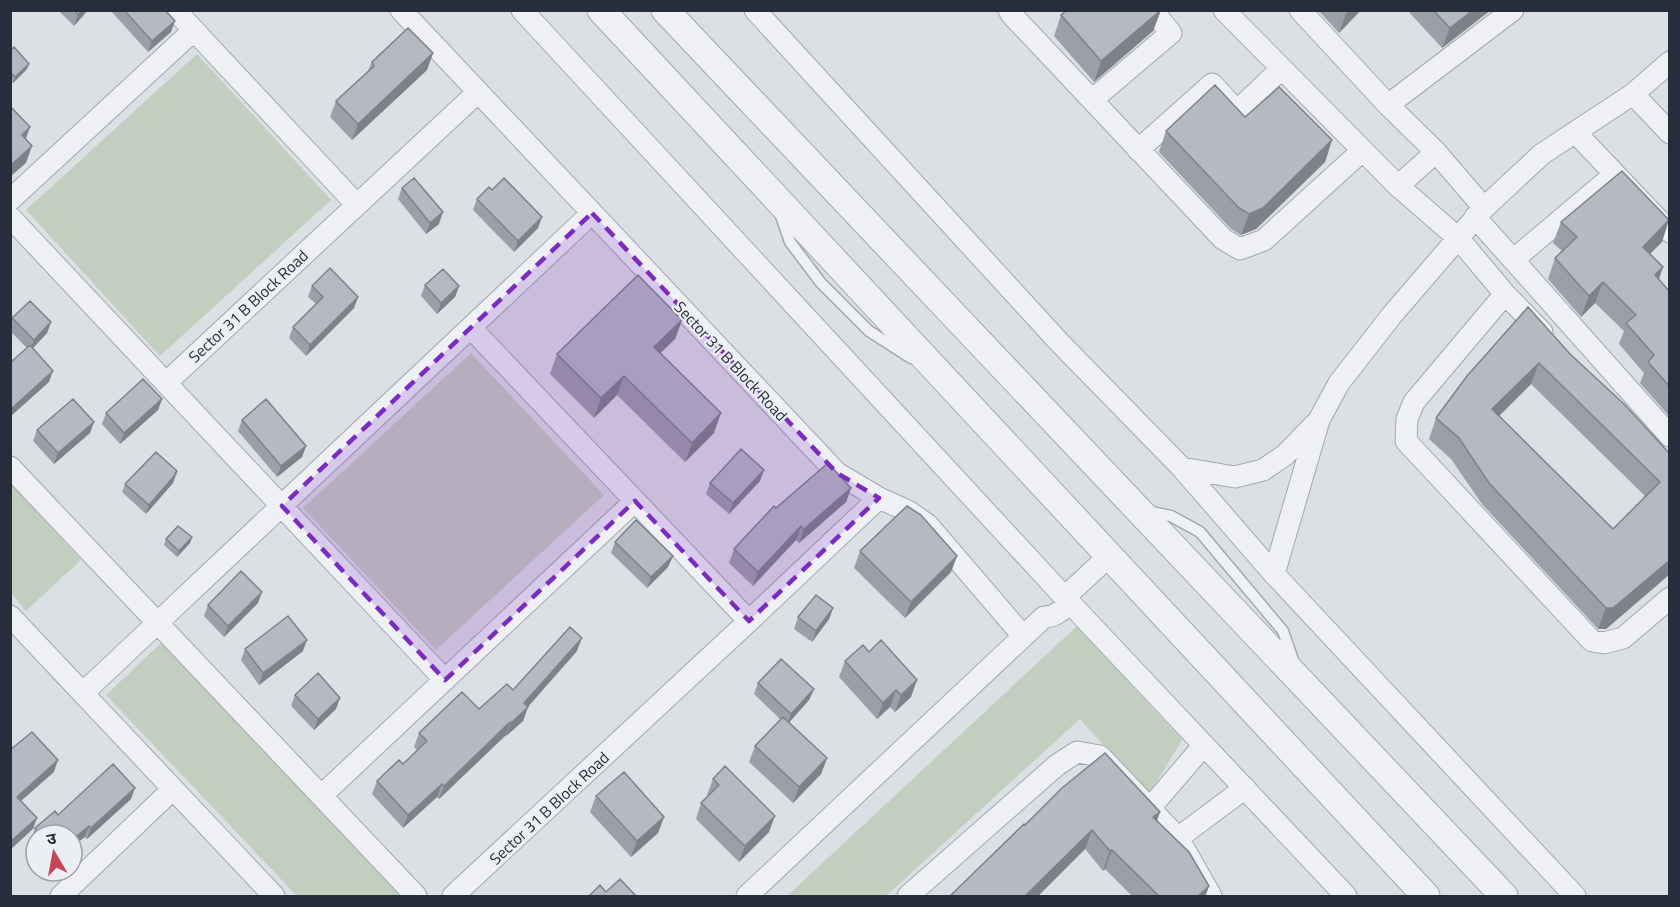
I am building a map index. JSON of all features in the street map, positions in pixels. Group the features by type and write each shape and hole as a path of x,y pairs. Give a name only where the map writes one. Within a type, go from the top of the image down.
{"street":[{"path":"175,10 357,205"},
{"name":"Sector 31 B Block Road","path":"401,10 837,473 879,498 908,511 928,525 1023,636"},
{"path":"522,10 1346,897"},
{"path":"601,10 1426,897"},
{"path":"665,10 1504,897"},
{"path":"754,10 1059,342 1182,468 1274,574 1575,896"},
{"path":"1009,10 1222,239 1240,249 1264,240 1362,151"},
{"path":"1092,100 1171,33 1152,10"},
{"path":"1224,10 1362,151 1458,238 1505,294 1554,344"},
{"path":"1300,10 1436,152 1513,260 1665,444"},
{"path":"1389,105 1513,10"},
{"path":"10,200 194,30"},
{"path":"1274,574 1319,420 1340,383 1392,315 1480,213 1542,154 1633,94 1670,62"},
{"path":"1138,150 1212,84 1237,111 1281,69"},
{"name":"Sector 31 B Block Road","path":"166,383 478,92"},
{"path":"1633,94 1670,133"},
{"path":"1575,132 1670,232"},
{"path":"1398,186 1436,152"},
{"path":"1513,260 1615,174"},
{"path":"83,693 592,213"},
{"path":"10,217 445,680"},
{"path":"1505,294 1414,402 1407,418 1406,441 1592,641 1604,643 1623,638 1670,598"},
{"path":"471,328 749,621"},
{"path":"1628,419 1665,444"},
{"path":"1182,468 1235,477 1263,470 1285,455 1319,420"},
{"path":"10,467 416,897"},
{"name":"Sector 31 B Block Road","path":"453,897 879,498"},
{"path":"321,796 635,501"},
{"path":"747,897 1044,617 1048,604 1065,597 1109,556"},
{"path":"10,616 274,897"},
{"path":"1150,808 1204,745"},
{"path":"908,897 1057,765 1077,752 1100,756 1178,838 1211,897"},
{"path":"1178,838 1245,788"},
{"path":"61,897 173,789"}],"highlighted area":[{"path":"592,213 837,473 879,498 749,621 635,501 445,680 282,506"}],"green space":[{"path":"197,54 331,200 160,356 26,210"},
{"path":"471,353 604,495 436,650 303,508"},
{"path":"11,484 81,560 26,611 11,593"},
{"path":"1077,626 1182,740 1148,796 1080,719 886,896 787,896"},
{"path":"161,643 402,896 297,896 106,695"}],"building":[{"path":"124,10 165,10 175,21 152,41"},
{"path":"1067,10 1161,10 1101,61 1061,15"},
{"path":"1433,10 1473,10 1450,28"},
{"path":"408,28 433,53 358,124 336,101 374,66 372,62"},
{"path":"14,47 29,64 15,77 10,72 10,51"},
{"path":"1215,85 1245,117 1279,87 1332,140 1263,208 1249,214 1239,208 1166,131"},
{"path":"10,106 30,127 22,135 32,146 10,166"},
{"path":"1622,171 1669,220 1643,247 1663,267 1655,275 1670,292 1670,387 1648,362 1654,355 1626,323 1636,315 1603,282 1589,296 1555,258 1577,237 1561,222"},
{"path":"414,178 443,212 430,223 402,188"},
{"path":"504,178 542,217 518,241 477,199 489,187 492,190"},
{"path":"330,268 358,297 310,345 293,327 323,297 312,286"},
{"path":"443,269 459,286 441,303 425,285"},
{"path":"638,275 682,320 654,347 721,413 692,443 624,376 601,398 557,354"},
{"path":"30,301 51,322 34,340 12,318"},
{"path":"1528,307 1570,354 1625,405 1670,454 1670,560 1613,608 1606,608 1489,483 1459,438 1436,418 1467,376","holes":["1539,363 1660,482 1613,529 1492,409"]},
{"path":"30,345 53,371 10,410 10,363"},
{"path":"143,379 162,399 124,433 106,413"},
{"path":"73,399 94,422 58,453 37,430"},
{"path":"266,399 306,446 281,466 242,420"},
{"path":"741,449 764,470 733,503 710,483"},
{"path":"156,452 177,471 149,505 125,484"},
{"path":"828,463 851,488 804,529 801,526 758,572 734,549 774,506 776,508"},
{"path":"907,506 921,515 957,556 911,602 860,551"},
{"path":"636,520 673,556 651,577 615,542"},
{"path":"178,526 192,537 179,551 166,539"},
{"path":"241,571 262,592 228,626 208,605"},
{"path":"816,595 833,608 816,631 798,617"},
{"path":"288,616 307,640 263,673 245,649"},
{"path":"570,627 582,638 524,703 528,707 444,786 442,784 408,815 377,781 399,760 403,764 427,741 419,733 462,692 479,709 507,684 513,690"},
{"path":"881,640 917,680 901,695 896,690 883,703 845,661 863,645 869,652"},
{"path":"781,659 814,689 791,714 758,683"},
{"path":"318,673 340,698 318,719 295,695"},
{"path":"783,717 827,758 799,787 755,746"},
{"path":"32,732 58,760 17,797 37,818 31,823 24,823 24,830 10,842 10,750"},
{"path":"1105,753 1160,812 1153,817 1189,852 1209,886 1197,897 1160,897 1112,850 1110,851 1092,830 1024,897 949,897 1062,788"},
{"path":"113,764 135,788 91,828 89,826 84,830 84,823 41,823 55,811 58,815"},
{"path":"725,766 775,816 745,846 701,803 719,785 713,779"},
{"path":"624,772 664,817 637,841 596,796"},
{"path":"620,879 637,897 588,897 600,885 606,892"}]}
